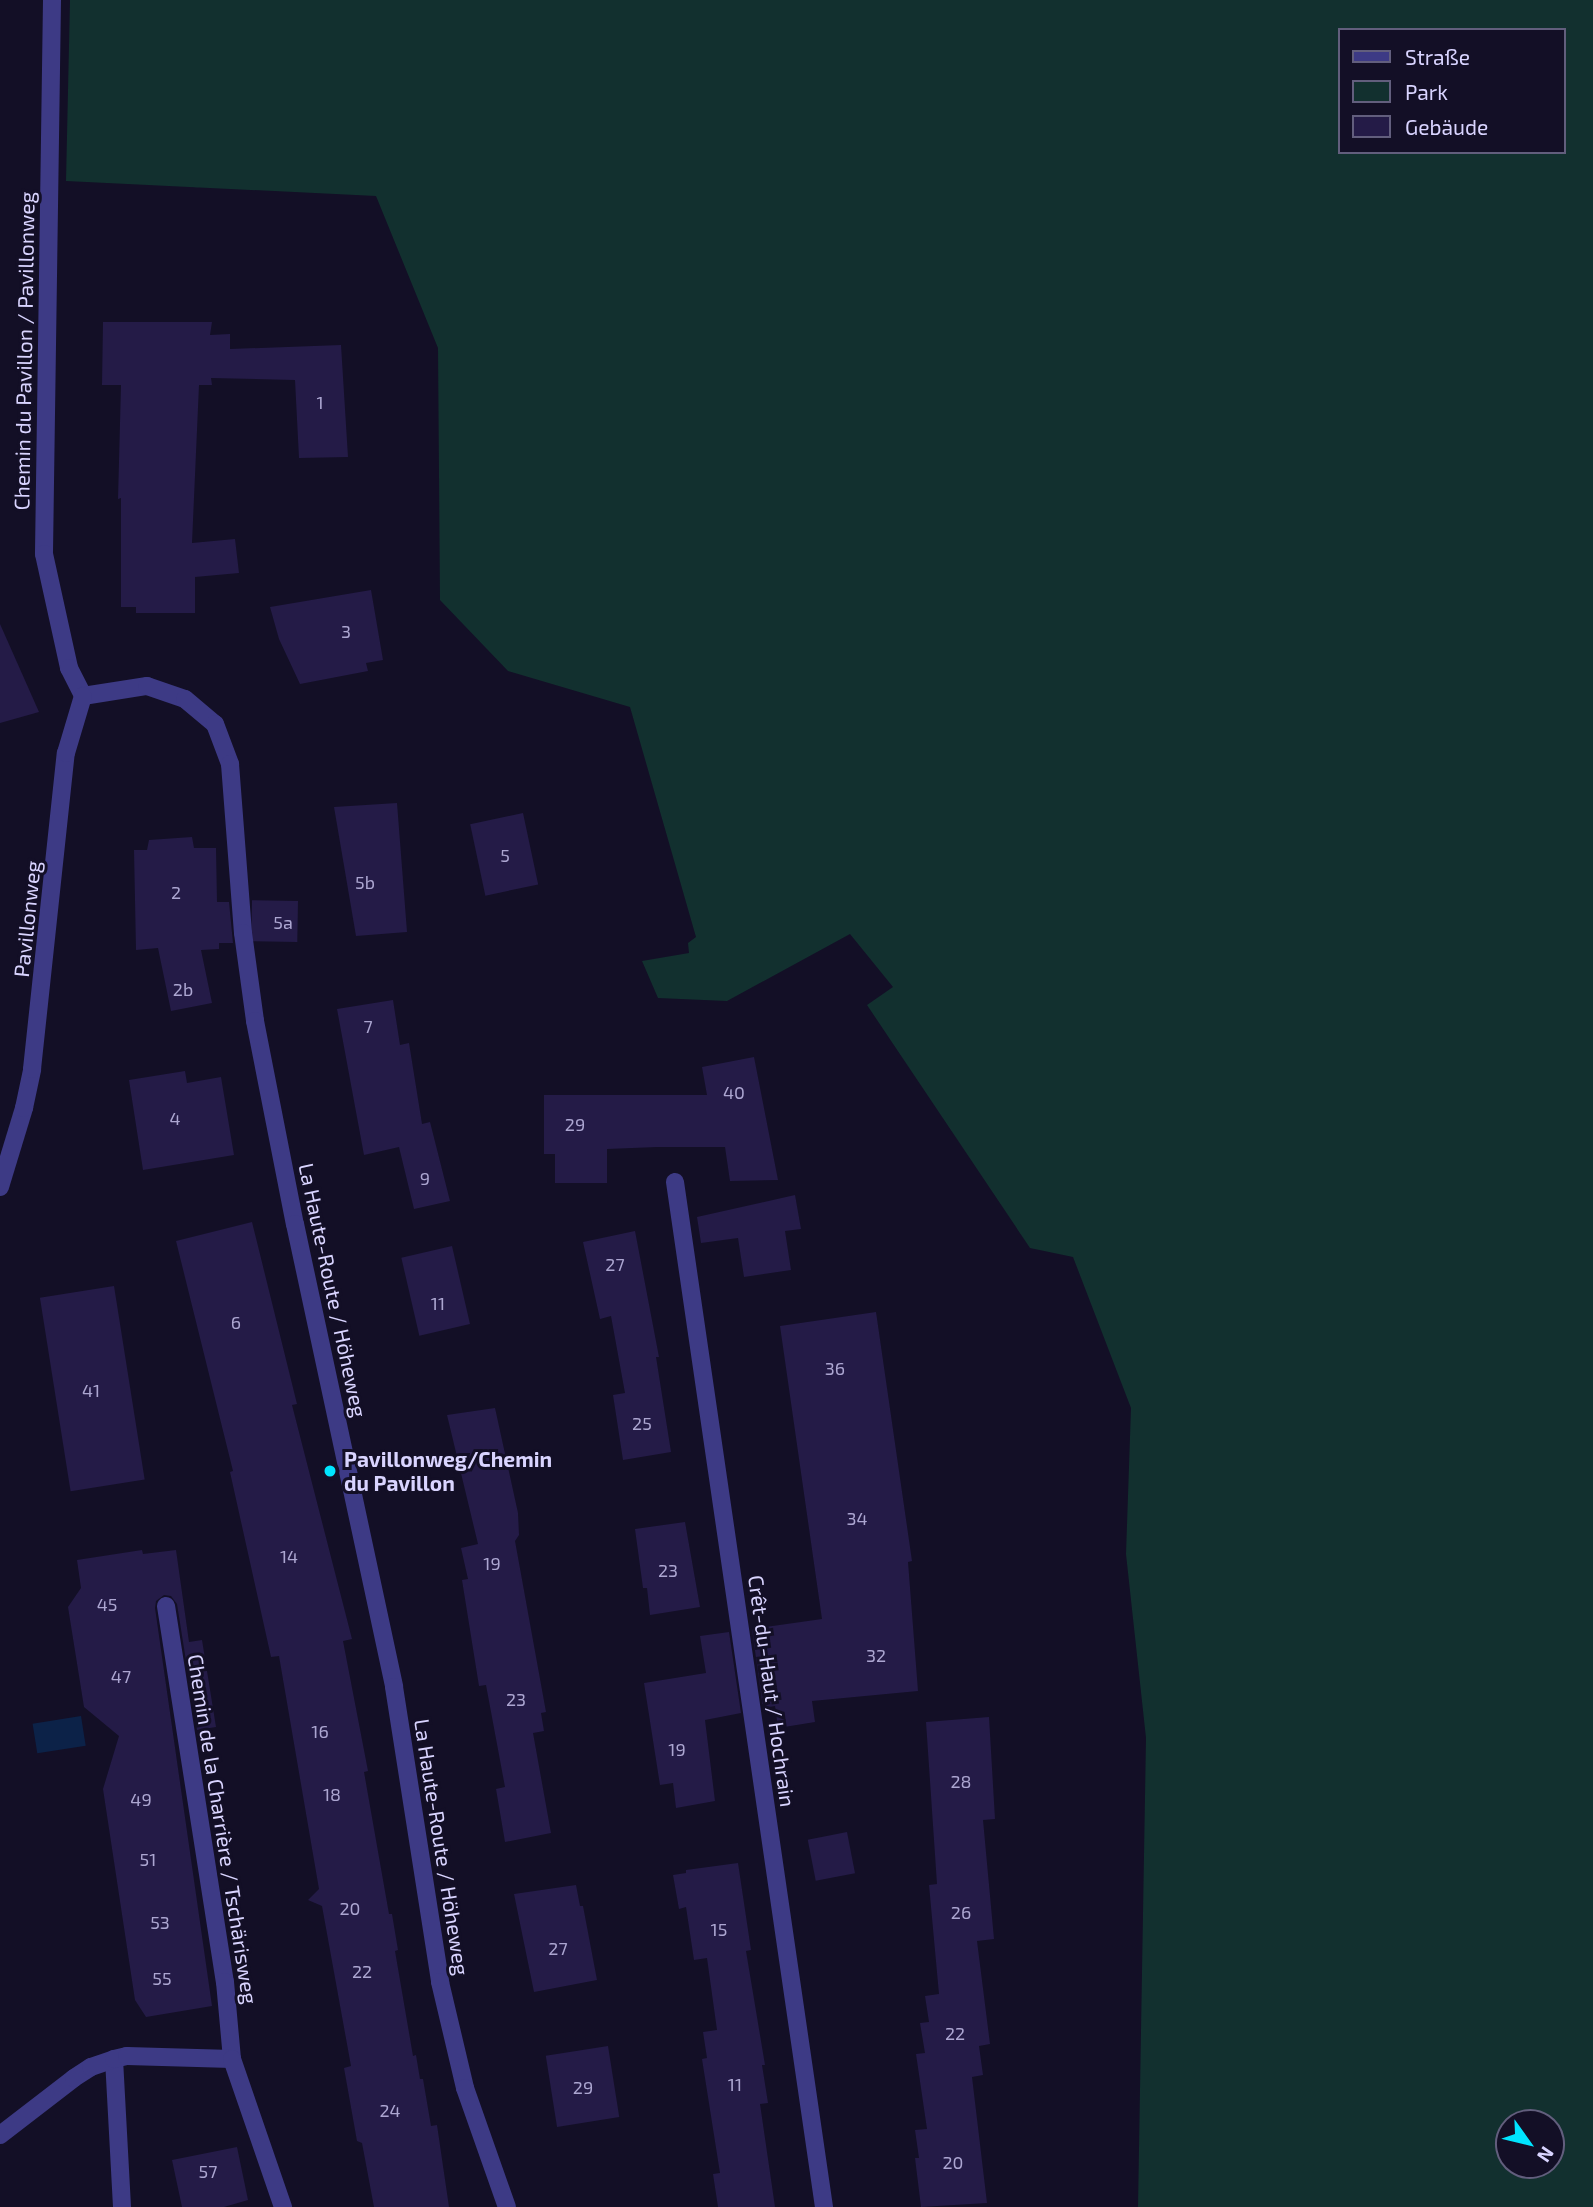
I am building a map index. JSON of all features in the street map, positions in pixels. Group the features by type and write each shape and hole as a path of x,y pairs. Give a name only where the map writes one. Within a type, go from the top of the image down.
{"street":[{"name":"Chemin du Pavillon / Pavillonweg","path":"52,0 44,554 69,668 83,696"},
{"name":"La Haute-Route / Höheweg","path":"83,696 147,686 184,699 215,724 230,764 243,933 256,1021 295,1224 394,1687 440,1982 465,2088 508,2207"},
{"name":"Pavillonweg","path":"0,1187 24,1108 33,1058 66,753 83,696"},
{"name":"Crêt-du-Haut / Hochrain","path":"675,1182 824,2207"},
{"name":"Chemin de la Charrière / Tschärisweg","path":"166,1606 225,1982 232,2059 283,2207"},
{"path":"0,2135 74,2078 114,2059 127,2056 232,2059"},
{"path":"114,2059 122,2207"}],"green space":[{"path":"70,0 1593,0 1593,2207 1138,2207 1146,1738 1126,1554 1131,1408 1073,1257 1030,1248 867,1005 893,987 850,934 727,1001 658,998 642,961 689,953 688,943 696,937 630,707 508,671 440,600 438,348 376,196 66,181"}],"water":[{"path":"81,1716 86,1746 37,1753 33,1724"}],"building":[{"path":"103,322 212,322 210,335 230,334 230,349 341,345 348,457 299,458 295,380 211,378 212,385 199,385 192,543 235,539 239,573 195,577 195,613 136,613 136,607 121,607 121,498 118,499 121,385 102,385"},
{"path":"371,590 383,660 366,663 368,671 300,684 279,639 270,607"},
{"path":"0,624 39,712 0,723"},
{"path":"397,803 407,932 356,936 334,807"},
{"path":"523,813 538,884 485,896 470,824"},
{"path":"192,837 194,848 216,848 217,902 229,902 233,943 219,943 219,949 201,950 212,1003 171,1011 158,948 136,950 134,850 147,850 149,840"},
{"path":"252,900 298,901 297,942 251,941"},
{"path":"393,1000 400,1045 409,1043 422,1124 430,1122 450,1201 414,1209 399,1147 364,1155 337,1009"},
{"path":"754,1057 778,1180 730,1181 725,1147 657,1147 607,1149 607,1183 555,1183 555,1154 544,1154 544,1095 707,1095 702,1067"},
{"path":"185,1071 187,1083 221,1077 234,1155 143,1170 129,1080"},
{"path":"795,1195 801,1229 785,1231 791,1270 744,1277 738,1238 701,1243 697,1217"},
{"path":"252,1222 297,1404 292,1405 352,1639 343,1641 368,1771 364,1772 389,1914 392,1914 398,1950 395,1951 413,2056 416,2055 420,2079 423,2079 431,2126 437,2125 449,2207 374,2207 362,2143 357,2141 344,2068 351,2066 322,1906 308,1900 319,1889 279,1656 271,1657 230,1472 233,1471 176,1241"},
{"path":"635,1231 659,1357 656,1357 671,1452 623,1460 613,1395 625,1393 611,1316 600,1319 583,1242"},
{"path":"452,1246 470,1324 419,1336 401,1258"},
{"path":"114,1286 145,1480 71,1491 40,1298"},
{"path":"876,1312 912,1561 908,1562 918,1691 812,1701 815,1722 778,1728 775,1706 763,1708 752,1629 822,1619 780,1326"},
{"path":"495,1408 518,1513 519,1535 515,1541 546,1712 541,1713 544,1731 533,1733 551,1833 505,1842 496,1789 505,1787 486,1685 479,1686 462,1580 468,1579 461,1548 478,1544 447,1415"},
{"path":"685,1522 700,1607 650,1615 647,1588 643,1588 635,1529"},
{"path":"142,1550 143,1554 176,1550 189,1642 202,1640 216,1727 197,1730 177,1604 171,1596 164,1595 156,1601 155,1608 212,2006 146,2017 135,2000 103,1789 119,1736 84,1707 68,1607 81,1588 77,1560"},
{"path":"729,1632 741,1713 705,1720 715,1801 676,1808 673,1783 660,1785 644,1683 706,1673 700,1636"},
{"path":"989,1717 995,1819 983,1820 994,1939 977,1941 990,2044 979,2046 983,2075 972,2077 987,2203 921,2207 915,2158 919,2158 915,2130 927,2129 916,2054 925,2053 920,2023 929,2022 925,1996 939,1994 929,1885 937,1884 926,1722"},
{"path":"847,1832 855,1873 816,1881 808,1840"},
{"path":"738,1863 751,1950 746,1951 765,2065 762,2065 768,2103 760,2104 775,2207 718,2207 713,2174 720,2173 702,2059 707,2058 703,2032 717,2030 707,1958 694,1960 686,1907 679,1909 673,1875 686,1873 686,1870"},
{"path":"576,1885 580,1906 583,1906 597,1980 534,1992 514,1894"},
{"path":"608,2046 619,2117 557,2127 546,2056"},
{"path":"237,2147 248,2200 224,2207 182,2207 172,2160"}],"place":[{"name":"Pavillonweg/Chemin du Pavillon","path":"330,1471"}]}
